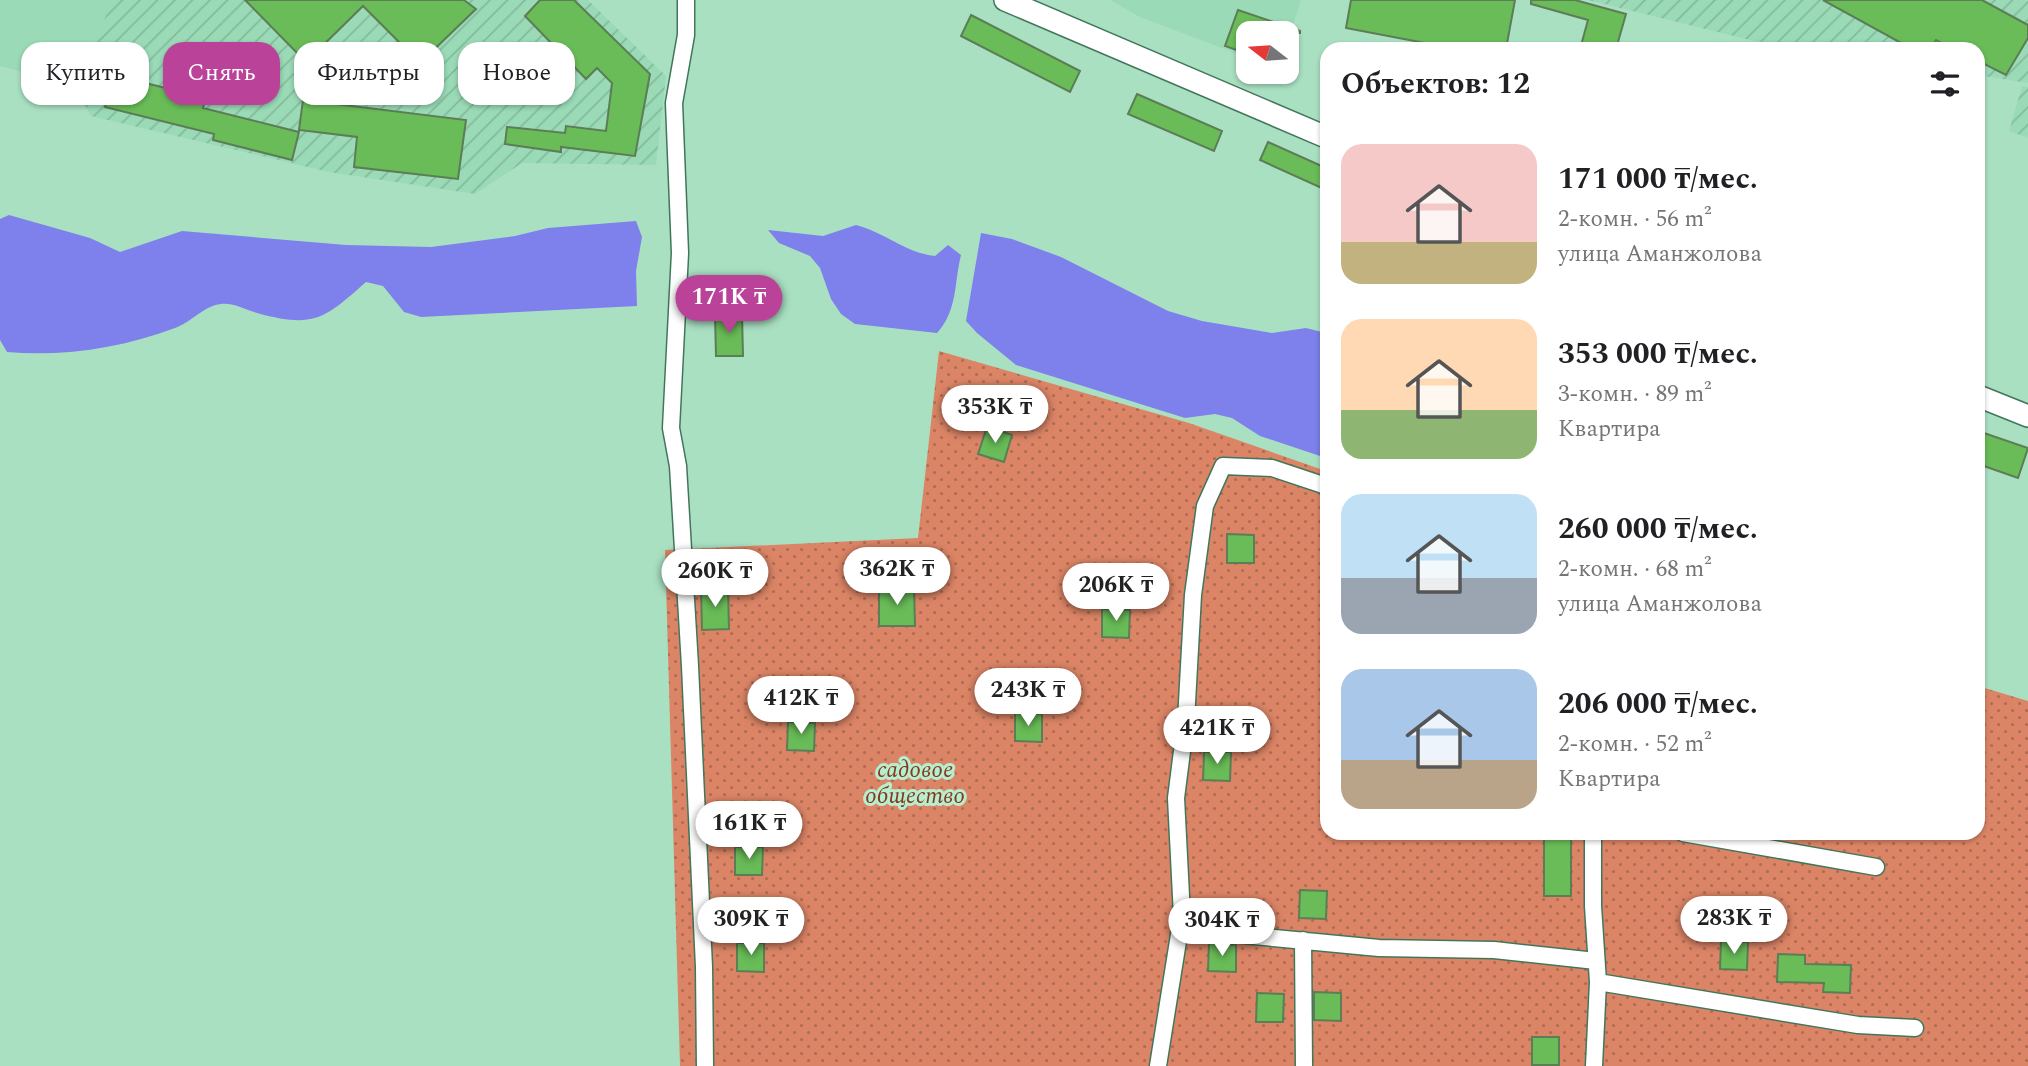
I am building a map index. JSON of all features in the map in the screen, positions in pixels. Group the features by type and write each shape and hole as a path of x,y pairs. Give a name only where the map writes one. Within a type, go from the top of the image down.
{"main road":[{"path":"1005,0 1320,134"},
{"path":"1985,399 2028,416"}],"street":[{"path":"686,0 686,35 674,103 680,253 671,428 678,466 690,666 704,967 705,1066"},
{"path":"1158,1066 1180,929 1176,798 1186,720 1193,595 1205,506 1223,466 1272,468 1320,484"},
{"path":"1593,840 1598,982 1594,1066"},
{"path":"1723,840 1876,867"},
{"path":"1180,929 1379,948 1494,950 1597,961"},
{"path":"1303,940 1304,1066"},
{"path":"1598,982 1858,1025 1915,1028"}],"shaded area":[{"path":"0,0 113,0 94,42 21,42 21,72 0,66"},
{"path":"113,0 588,0 666,76 656,165 522,163 475,194 329,172 91,116 85,105 149,105 149,42 94,42"},
{"path":"1110,0 1301,0 1294,21 1236,21 1236,53 1140,17"},
{"path":"1588,0 2028,0 2028,83 1985,76 1985,42 1758,42"},
{"path":"2022,86 2028,87 2028,138 2009,131"},
{"path":"9,215 90,238 120,252 182,231 346,245 431,247 515,236 548,228 636,221 642,237 636,271 637,306 421,317 404,312 383,286 366,282 329,312 306,320 277,318 235,305 221,304 175,328 113,346 71,352 7,352 0,340 0,219"},
{"path":"856,225 924,254 935,256 948,245 961,255 952,306 937,333 855,324 841,314 831,299 820,268 810,256 779,243 768,230 823,236"},
{"path":"981,233 1012,239 1061,257 1168,311 1202,321 1272,333 1306,328 1320,332 1320,456 1260,436 1232,418 1215,414 1185,418 1016,365 966,321"}],"green space":[{"name":"садовое общество","path":"939,351 1189,423 1320,469 1320,840 1985,840 1985,688 2028,701 2028,1066 680,1066 665,550 918,538"}],"building":[{"path":"245,0 464,0 476,9 442,42 399,42 363,6 326,42 294,42 294,50"},
{"path":"540,0 574,0 650,74 635,156 561,147 561,152 505,144 507,127 565,133 566,126 606,131 612,83 597,68 586,79 575,68 575,42 550,42 525,16"},
{"path":"1351,0 1515,0 1507,42 1419,42 1346,28"},
{"path":"1531,0 1575,0 1626,14 1618,42 1582,42 1588,20 1531,4"},
{"path":"1823,0 1982,0 2028,25 2028,38 2006,75 1985,64 1985,42 1899,42"},
{"path":"1238,10 1270,21 1236,21 1236,50 1225,46"},
{"path":"971,15 1080,71 1070,92 961,36"},
{"path":"149,84 163,87 163,105 204,105 203,108 299,132 292,160 213,140 214,134 105,107 149,105"},
{"path":"1137,94 1222,131 1214,151 1128,114"},
{"path":"302,105 344,105 466,120 458,179 354,167 357,137 299,130"},
{"path":"1268,142 1320,165 1320,187 1260,160"},
{"path":"742,314 743,356 716,356 715,315"},
{"path":"987,427 1012,435 1004,462 978,454"},
{"path":"1985,433 2028,448 2018,478 1985,466"},
{"path":"1227,534 1254,535 1254,563 1227,563"},
{"path":"728,587 729,629 702,630 701,588"},
{"path":"879,587 914,587 915,626 879,626"},
{"path":"1102,609 1130,610 1129,638 1102,637"},
{"path":"1015,713 1042,714 1042,742 1015,741"},
{"path":"788,722 815,723 814,751 787,750"},
{"path":"1204,752 1231,752 1230,781 1203,780"},
{"path":"1544,840 1571,840 1571,896 1544,896"},
{"path":"735,847 763,847 762,875 735,875"},
{"path":"1300,890 1327,891 1326,919 1299,918"},
{"path":"1721,941 1748,942 1747,970 1720,969"},
{"path":"737,943 764,943 764,972 737,971"},
{"path":"1209,943 1236,945 1236,972 1208,971"},
{"path":"1778,954 1805,955 1805,964 1851,965 1850,993 1823,992 1824,983 1777,982"},
{"path":"1314,992 1341,993 1341,1021 1314,1020"},
{"path":"1257,993 1284,994 1283,1022 1256,1022"},
{"path":"1532,1037 1559,1037 1559,1065 1532,1065"}]}
